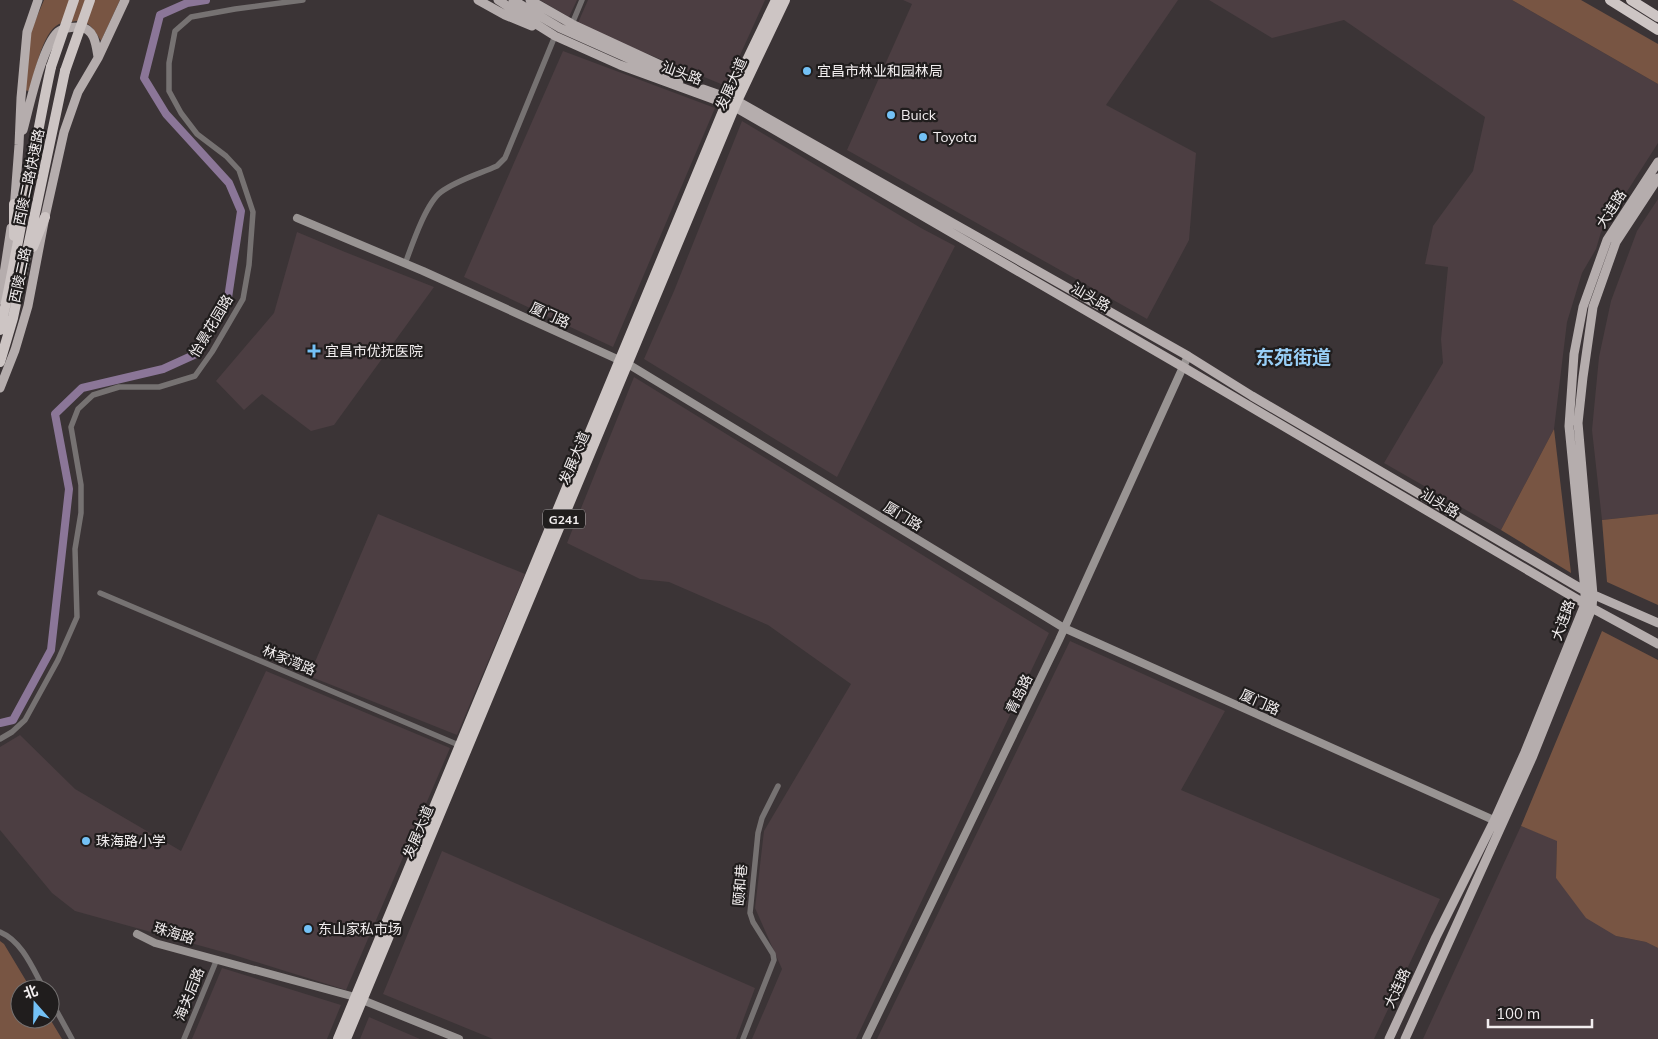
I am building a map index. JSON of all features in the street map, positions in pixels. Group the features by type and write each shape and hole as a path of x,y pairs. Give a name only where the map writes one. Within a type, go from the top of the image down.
{"highway":[{"name":"西陵二路快速路","path":"0,362 13,318 36,133 51,67 74,0"},
{"name":"西陵二路快速路","path":"0,330 18,274 65,72 90,0"},
{"name":"发展大道","path":"338,1039 358,1000 776,0"},
{"name":"发展大道","path":"732,103 785,0"},
{"path":"1610,0 1658,30"},
{"path":"1631,0 1658,17"},
{"path":"14,204 18,274"},
{"path":"18,274 45,217"},
{"name":"发展大道","path":"346,1039 358,1000"}],"main road":[{"name":"西陵二路","path":"0,300 14,204 19,145 20,98 27,32 38,0"},
{"name":"西陵二路","path":"0,388 15,350 28,306 64,132 78,92 98,58 125,0"},
{"path":"478,0 505,15 555,36"},
{"name":"汕头路","path":"498,0 555,36 620,65 732,103 1588,606 1658,644"},
{"name":"汕头路","path":"513,0 560,28 732,103 1188,356 1260,401 1589,593 1658,623"},
{"path":"530,0 572,24 664,67 682,82"},
{"path":"19,145 36,82 48,50 58,32 72,26 86,28 93,34 98,58"},
{"name":"大连路","path":"1589,593 1569,426 1574,354 1583,307 1607,240 1658,162"},
{"name":"大连路","path":"1406,1039 1498,822 1525,752 1588,606 1589,593 1578,423 1582,377 1593,307 1616,242 1658,178"},
{"name":"大连路","path":"1389,1039 1436,937 1498,822"}],"street":[{"name":"怡景花园路","path":"0,739 12,732 25,720 58,660 77,617 75,549 81,513 81,485 71,427 78,409 93,396 119,387 160,387 195,376 212,352 243,299 249,266 253,212 239,170 226,156 198,134 180,113 169,91 169,63 175,31 191,17 303,0"},
{"path":"572,24 582,0"},
{"path":"405,264 417,232 440,192 497,166 504,158 555,36"},
{"name":"厦门路","path":"297,218 624,362 1064,628 1498,822"},
{"name":"青岛路","path":"866,1039 1064,628 1188,356"},
{"name":"林家湾路","path":"100,593 464,747"},
{"name":"颐和巷","path":"743,1039 774,960 773,954 753,922 750,913 758,833 762,818 778,786"},
{"path":"0,932 9,935 25,955 38,979"},
{"name":"珠海路","path":"216,960 153,946 143,941 137,934 155,943 216,960 358,1000 459,1039"},
{"name":"海关后路","path":"184,1039 216,960"},
{"name":"珠海路","path":"358,1000 447,1039"},
{"path":"60,1017 72,1039"}],"shaded area":[{"path":"44,0 120,0 101,41 92,28 82,21 59,24 53,28 44,44 29,91 24,90 30,33"},
{"path":"540,0 577,0 569,17"},
{"path":"588,0 765,0 726,86 577,25"},
{"path":"903,0 1178,0 1106,105 1196,153 1189,240 1147,319 847,150 912,4"},
{"path":"1209,0 1512,0 1658,84 1658,143 1601,232 1596,249 1582,273 1567,322 1554,429 1501,530 1384,463 1443,363 1441,339 1448,267 1425,264 1433,226 1473,171 1485,117 1344,20 1272,38"},
{"path":"1512,0 1581,0 1658,44 1658,84"},
{"path":"563,51 715,108 613,347 464,277"},
{"path":"742,121 921,228 955,246 837,477 644,359 674,291"},
{"path":"1658,199 1658,514 1602,520 1592,430 1599,357 1611,301 1637,231"},
{"name":"宜昌市优抚医院","path":"297,232 434,287 334,425 311,431 262,394 244,410 216,381 274,313"},
{"path":"634,377 1049,633 856,1039 752,1039 782,969 755,908 764,831 851,684 768,625 669,582 640,579 567,543"},
{"path":"1554,429 1571,573 1501,530"},
{"path":"378,514 525,574 457,735 309,676"},
{"path":"1658,514 1658,605 1607,582 1602,520"},
{"path":"1602,631 1658,660 1658,948 1646,942 1616,936 1586,918 1556,878 1557,841 1521,826"},
{"path":"1070,641 1225,711 1181,790 1440,899 1374,1039 877,1039"},
{"path":"266,671 450,748 346,990 234,955 75,911 52,893 0,830 0,747 20,735 75,789 181,851"},
{"path":"1521,826 1557,840 1556,878 1616,936 1646,942 1658,948 1658,1039 1423,1039"},
{"path":"442,851 755,988 736,1039 493,1039 383,994"},
{"path":"0,941 4,944 25,979 10,979 10,1029 56,1029 62,1039 0,1039"},
{"path":"222,968 341,1005 327,1039 192,1039"},
{"path":"369,1017 420,1039 360,1039"}],"waterway":[{"path":"0,723 13,720 51,650 69,489 55,414 82,388 163,369 196,354 228,298 241,211 229,183 166,114 144,78 160,15 187,3 206,0"}],"place":[{"name":"宜昌市林业和园林局","path":"807,71"},
{"name":"Buick","path":"891,115"},
{"name":"Toyota","path":"923,137"},
{"name":"宜昌市优抚医院","path":"314,351"},
{"name":"珠海路小学","path":"86,841"},
{"name":"东山家私市场","path":"308,929"}],"district":[{"name":"东苑街道","path":"1293,357"}]}
